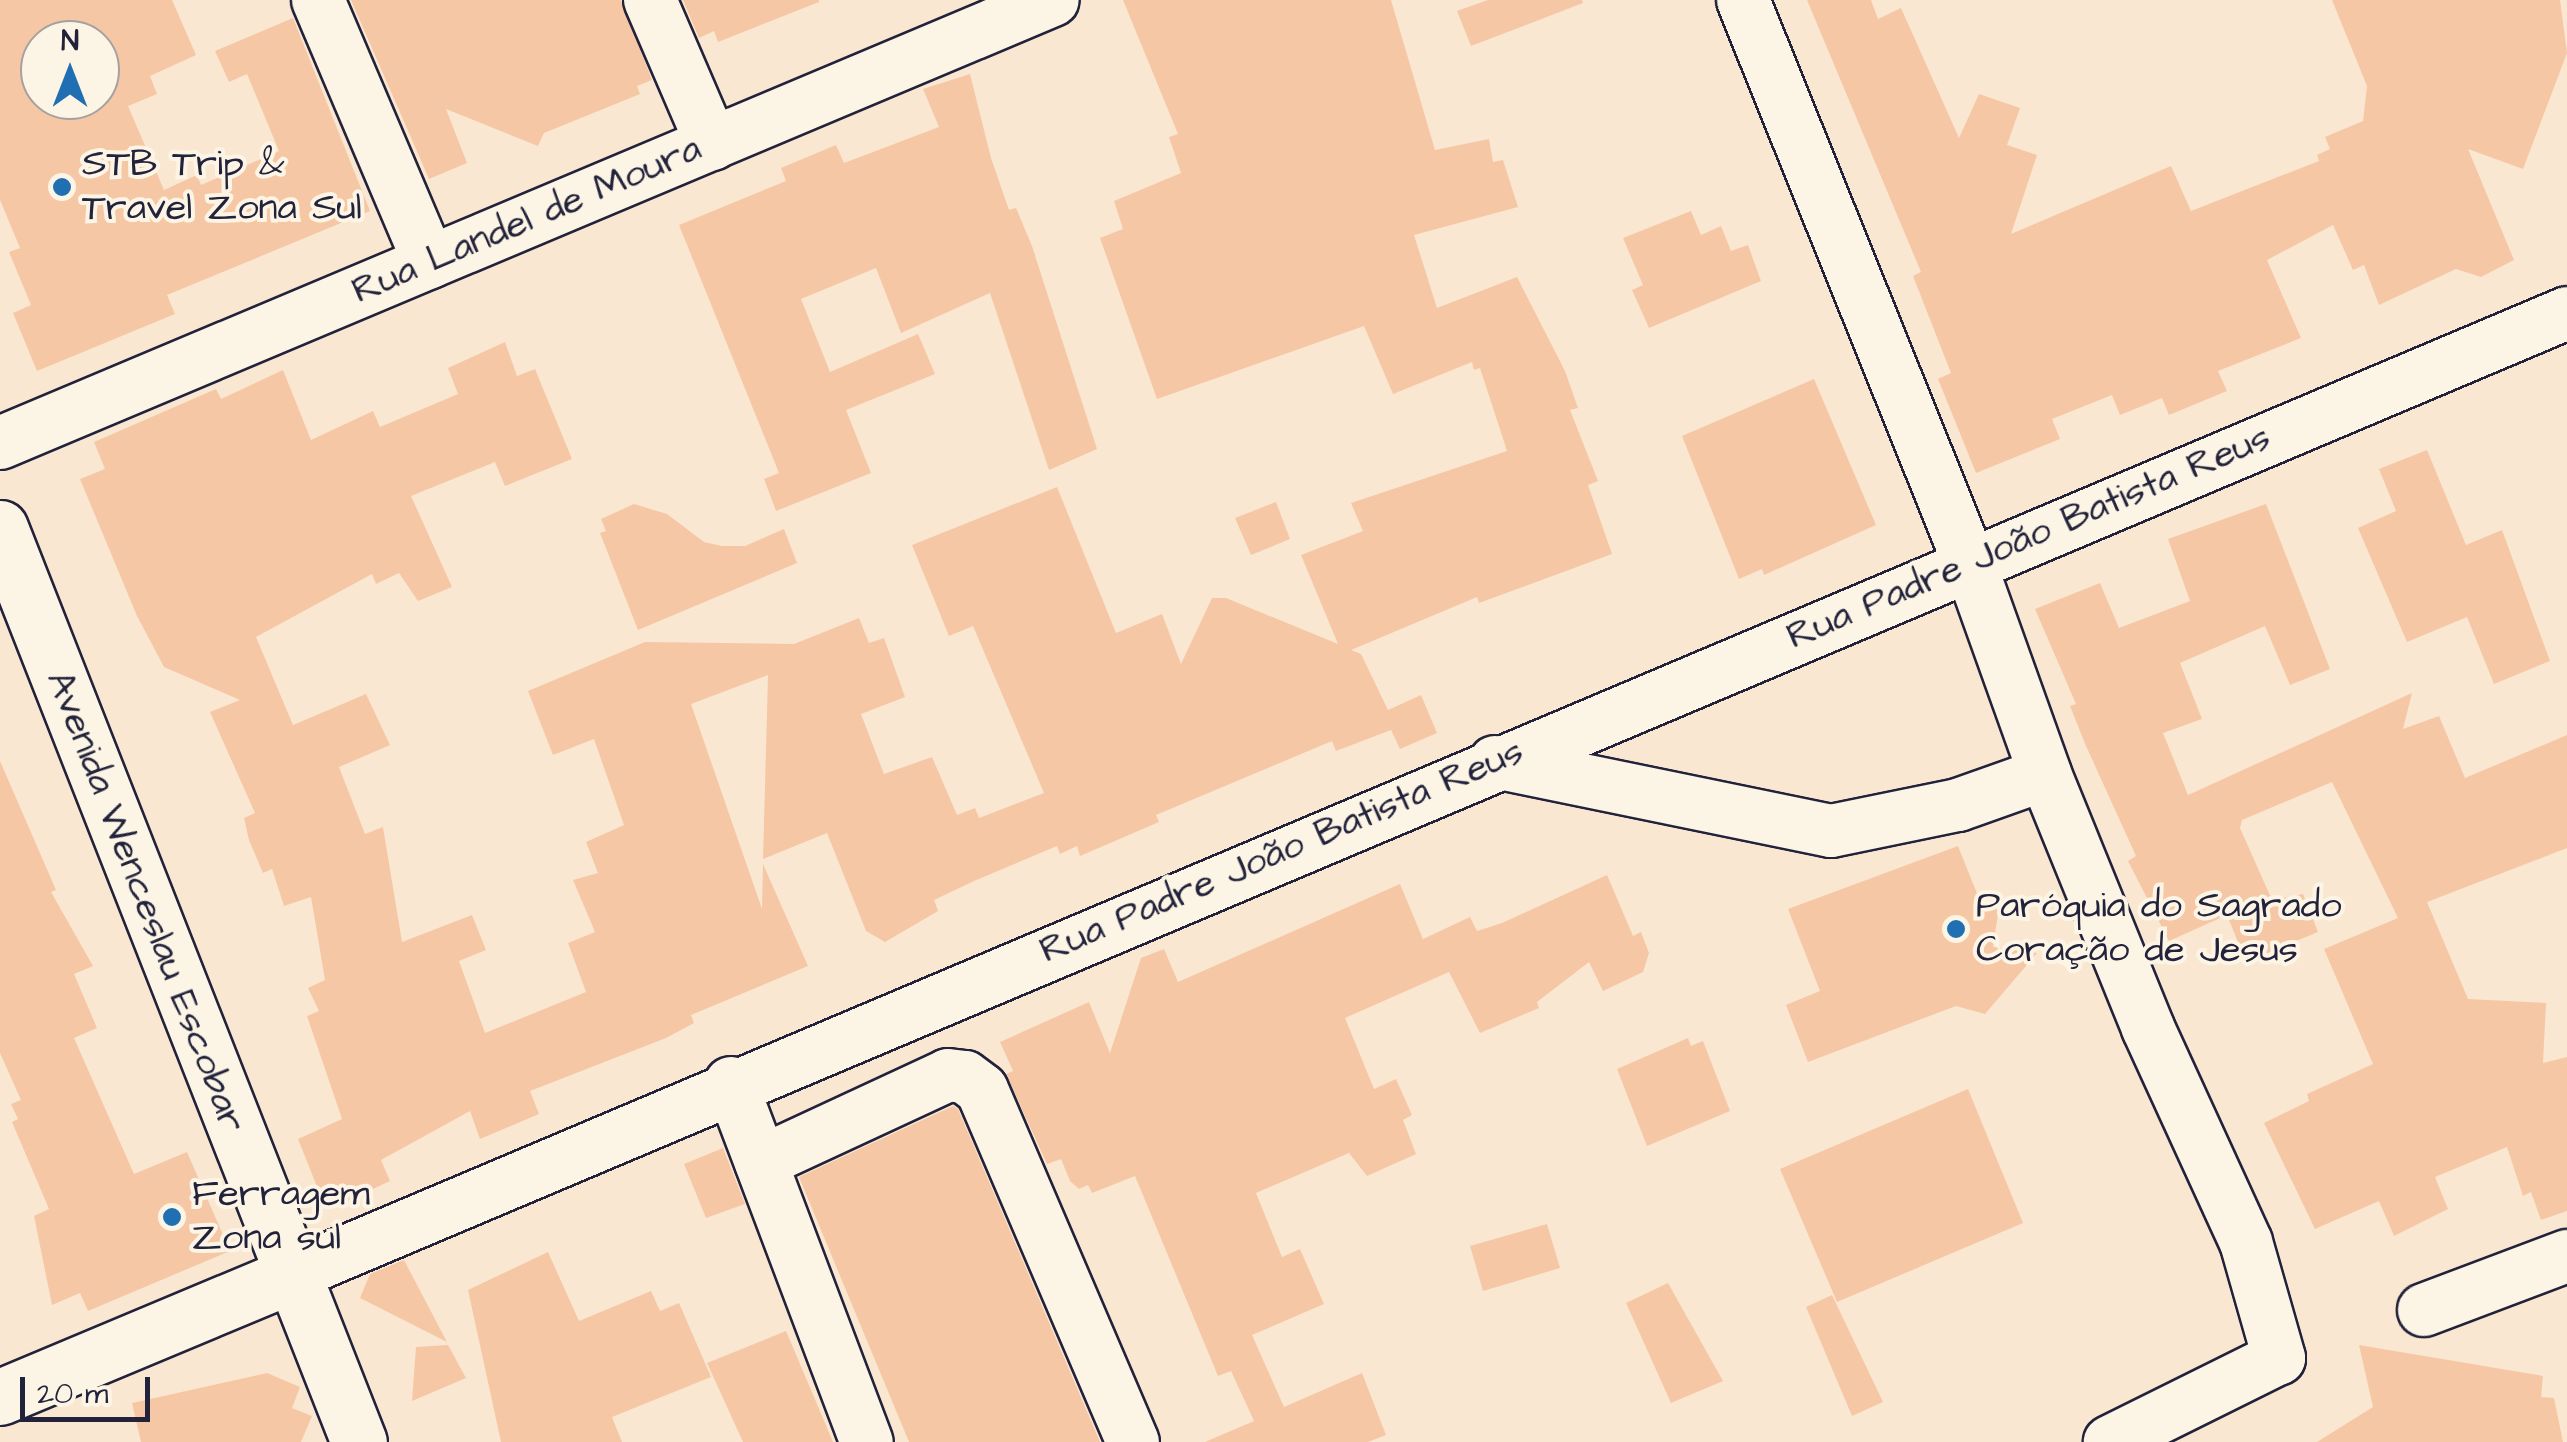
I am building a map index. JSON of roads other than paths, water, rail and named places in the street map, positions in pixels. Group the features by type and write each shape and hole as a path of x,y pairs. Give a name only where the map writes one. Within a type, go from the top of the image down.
{"main road":[{"name":"Avenida Wenceslau Escobar","path":"0,528 358,1442"},
{"name":"Rua Padre João Batista Reus","path":"0,1396 291,1275"}],"street":[{"path":"318,0 429,262"},
{"path":"650,0 712,144"},
{"name":"Rua Landel de Moura","path":"0,443 1054,0"},
{"path":"1743,0 1970,564 2045,774 2148,1028 2246,1242 2279,1358 2110,1442"},
{"name":"Rua Padre João Batista Reus","path":"291,1275 731,1084 2567,313"},
{"path":"1494,762 1831,831 1958,805 2045,774"},
{"path":"761,1162 948,1075 965,1077 982,1090 1133,1442"},
{"path":"731,1084 867,1442"},
{"path":"2424,1310 2567,1256"}],"place":[{"name":"STB Trip & Travel Zona Sul","path":"62,187"},
{"name":"Paróquia do Sagrado Coração de Jesus","path":"1956,929"},
{"name":"Ferragem Zona sul","path":"172,1217"}]}
